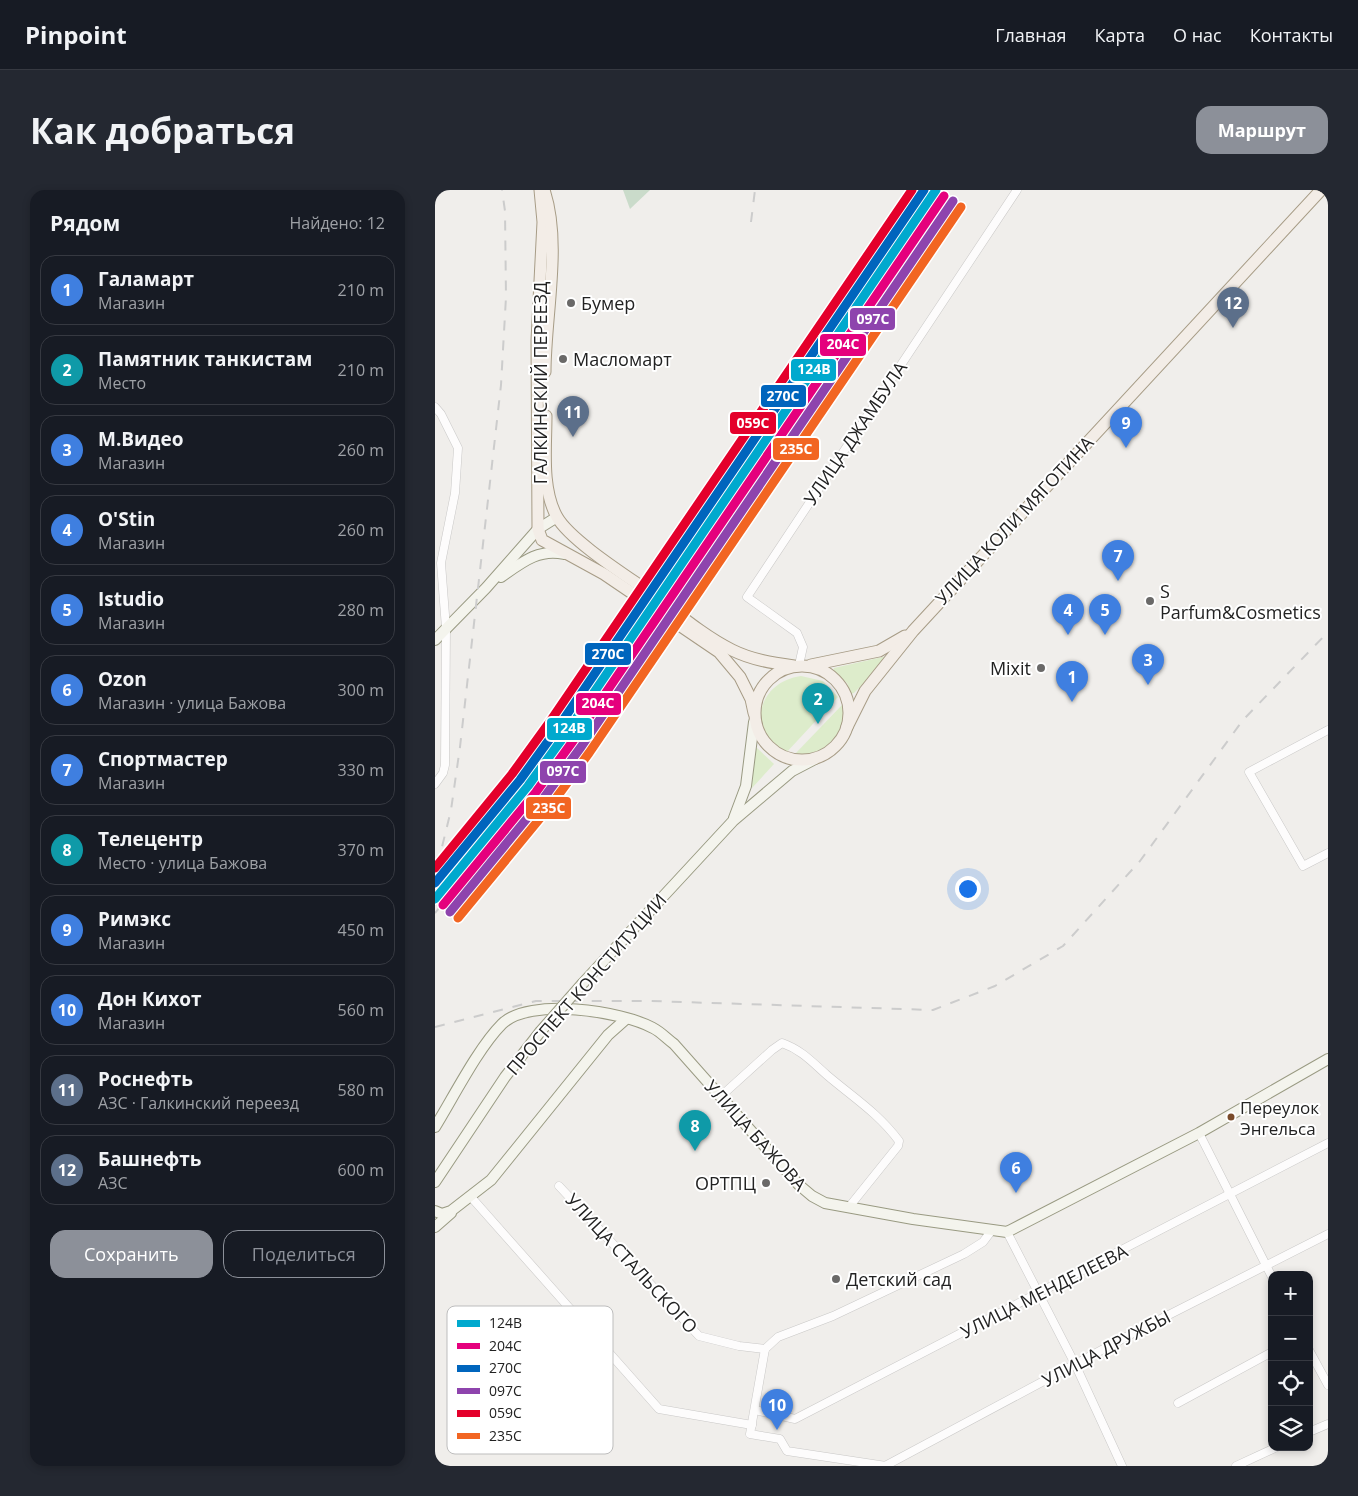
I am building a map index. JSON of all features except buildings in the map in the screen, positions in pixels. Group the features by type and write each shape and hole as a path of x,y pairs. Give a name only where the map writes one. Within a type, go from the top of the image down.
{"main road":[{"name":"ГАЛКИНСКИЙ ПЕРЕЕЗД","path":"538,529 537,340 543,222 540,190"},
{"name":"ГАЛКИНСКИЙ ПЕРЕЕЗД","path":"544,190 549,205 552,232 545,361 548,486 557,518 565,528 617,570 710,637 733,650 757,660 800,666"},
{"name":"УЛИЦА КОЛИ МЯГОТИНА","path":"847,728 865,691 913,631 1321,190"},
{"path":"529,538 539,510"},
{"path":"435,640 486,588 538,529 557,518"},
{"path":"538,529 542,540 604,574 719,652 740,677 751,698 754,717 765,742 779,754 796,760 815,758 834,748 847,728 849,704 839,683 828,673 800,666 777,673 769,678 758,694 754,717"},
{"path":"486,588 523,561 543,552 555,552 573,557"},
{"name":"УЛИЦА КОЛИ МЯГОТИНА","path":"800,666 879,651 913,631"},
{"name":"ПРОСПЕКТ КОНСТИТУЦИИ","path":"733,821 746,786 754,717"},
{"name":"ПРОСПЕКТ КОНСТИТУЦИИ","path":"435,1182 505,1077 540,1032 583,983 733,821 787,775 815,758"},
{"name":"УЛИЦА БАЖОВА","path":"435,1127 483,1050 501,1025 512,1017 549,1010 591,1011 643,1024 663,1034 689,1060 799,1185 812,1196 825,1203 1007,1232"},
{"path":"435,1227 500,1170 608,1035 626,1019"},
{"path":"1007,1232 1199,1132 1328,1059"},
{"path":"435,1211 447,1213 459,1206"}],"street":[{"name":"УЛИЦА ДЖАМБУЛА","path":"800,666 803,648 797,634 747,596 1017,190"},
{"path":"435,407 441,414 458,448 455,493 441,563 446,628 445,765 443,773 435,784"},
{"path":"1328,730 1249,772 1303,866 1328,853"},
{"path":"721,1097 782,1043 798,1049 829,1077 866,1105 899,1141 898,1146 849,1207"},
{"path":"1199,1132 1269,1271"},
{"name":"УЛИЦА МЕНДЕЛЕЕВА","path":"755,1410 795,1419 1328,1143"},
{"name":"УЛИЦА СТАЛЬСКОГО","path":"559,1186 699,1336 739,1346 765,1349"},
{"path":"471,1197 568,1306"},
{"path":"886,1466 787,1451 780,1439 750,1434 765,1349 778,1337 833,1316 964,1254 983,1242 992,1230"},
{"path":"1007,1232 1075,1364 1123,1466"},
{"name":"УЛИЦА ДРУЖБЫ","path":"886,1466 1075,1364 1328,1234"},
{"path":"1178,1403 1268,1354"},
{"path":"613,1357 659,1409 752,1425"},
{"path":"1313,1357 1328,1385"},
{"path":"1313,1430 1328,1424"},
{"path":"1236,1466 1268,1451"}],"green space":[{"path":"623,190 650,190 630,209"},
{"path":"889,657 851,694 847,683 833,671 834,668"},
{"path":"801,676 823,681 838,697 785,754 772,745 764,733 761,721 762,709 766,698 774,688 786,680"},
{"path":"843,704 844,715 842,724 832,741 816,752 795,754"},
{"path":"754,748 757,748 774,764 752,788"}],"railway":[{"path":"435,865 442,847 451,810 460,747 501,385 506,297 505,211 502,190"},
{"path":"751,222 755,190"},
{"path":"435,891 554,741 705,521 863,270 910,190"},
{"path":"869,288 923,190"},
{"path":"435,1027 536,1001 650,1001 933,1010 995,986 1063,946 1140,861 1243,720 1328,632"},
{"path":"435,913 552,763 574,731 613,666"}],"transit line":[{"name":"059С","path":"435,868 512,774 549,723 912,190"},
{"name":"270С","path":"435,883 520,780 557,729 924,190"},
{"name":"124В","path":"435,899 528,786 565,735 936,190"},
{"name":"204С","path":"443,905 536,792 573,741 944,196"},
{"name":"097С","path":"450,912 543,799 581,747 953,201"},
{"name":"235С","path":"458,918 551,805 589,753 961,207"}],"place":[{"name":"Бумер","path":"571,303"},
{"name":"Башнефть","path":"1233,328"},
{"name":"Масломарт","path":"563,359"},
{"name":"Роснефть","path":"573,437"},
{"name":"Римэкс","path":"1126,448"},
{"name":"Спортмастер","path":"1118,581"},
{"name":"S Parfum&Cosmetics","path":"1150,601"},
{"name":"O'Stin","path":"1068,635"},
{"name":"Istudio","path":"1105,635"},
{"name":"Mixit","path":"1041,668"},
{"name":"М.Видео","path":"1148,685"},
{"name":"Галамарт","path":"1072,702"},
{"name":"Памятник танкистам","path":"818,724"},
{"name":"Переулок Энгельса","path":"1231,1117"},
{"name":"Телецентр","path":"695,1151"},
{"name":"ОРТПЦ","path":"766,1183"},
{"name":"Ozon","path":"1016,1193"},
{"name":"Детский сад","path":"836,1279"},
{"name":"Дон Кихот","path":"777,1430"}]}
